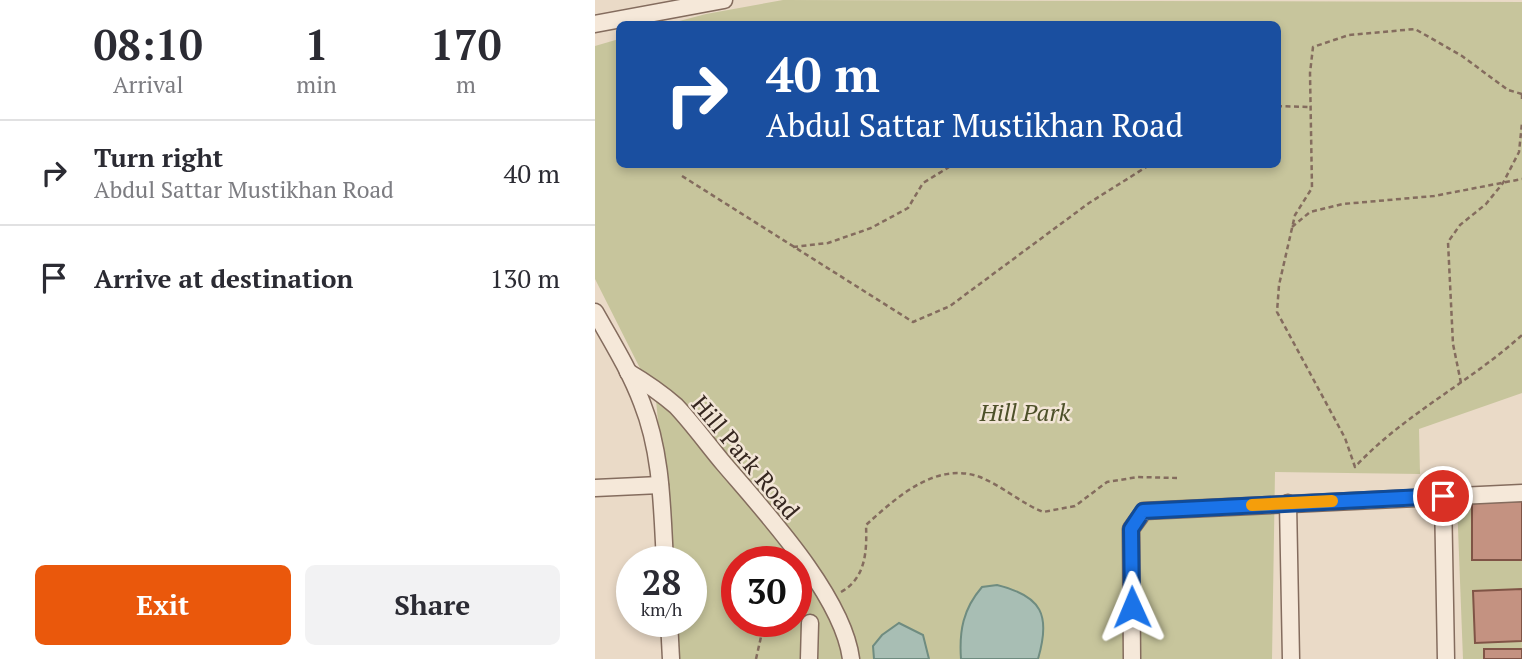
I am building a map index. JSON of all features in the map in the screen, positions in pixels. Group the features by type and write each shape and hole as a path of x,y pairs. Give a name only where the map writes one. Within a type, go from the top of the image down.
{"street":[{"path":"595,24 724,0"},
{"path":"595,312 643,404 653,440 660,485 664,546"},
{"name":"Hill Park Road","path":"628,372 653,387 676,407 767,514 828,598 849,645 851,659"},
{"path":"595,488 660,485"},
{"path":"1132,659 1131,529 1143,511 1522,492"},
{"path":"1443,496 1446,659"},
{"path":"1288,503 1291,659"},
{"path":"670,637 671,659"},
{"path":"809,659 810,637"}],"path":[{"path":"1522,101 1522,94 1508,90 1462,56 1415,29 1349,34 1313,47 1310,73 1312,188 1295,215 1279,285 1277,312 1345,438 1355,467 1380,440 1493,361 1522,335"},
{"path":"1281,106 1311,107"},
{"path":"1461,383 1453,344 1448,242 1460,225 1486,204 1503,183 1519,152 1522,123"},
{"path":"793,247 828,243 871,228 908,208 923,183 947,168"},
{"path":"682,176 913,322 950,306 1089,202 1144,168"},
{"path":"1293,227 1310,212 1343,204 1434,196 1522,179"},
{"path":"828,598 852,586 867,558 866,525 900,494 947,472 980,477 1043,512 1075,506 1107,482 1137,477 1177,478"},
{"path":"755,659 761,637"}],"green space":[{"name":"Hill Park","path":"783,0 1522,2 1522,393 1419,429 1420,474 1275,472 1272,659 675,659 674,637 707,637 707,546 670,546 656,400 595,279 595,46 616,40 616,168 1281,168 1281,21 679,21"},
{"path":"1522,500 1522,659 1463,659 1457,502"}],"shaded area":[{"path":"997,585 1024,595 1039,610 1043,619 1043,630 1038,659 961,659 961,639 966,612 982,587"},
{"path":"899,623 923,635 929,659 874,659 873,646 882,635"}],"building":[{"path":"1522,501 1522,560 1472,560 1472,502"},
{"path":"1522,589 1522,641 1475,643 1473,591"},
{"path":"1484,649 1522,649 1522,659 1484,659"}],"slow traffic":[{"path":"1252,505 1332,501"}],"route":[{"path":"1132,607 1131,529 1143,511 1443,496"}]}
